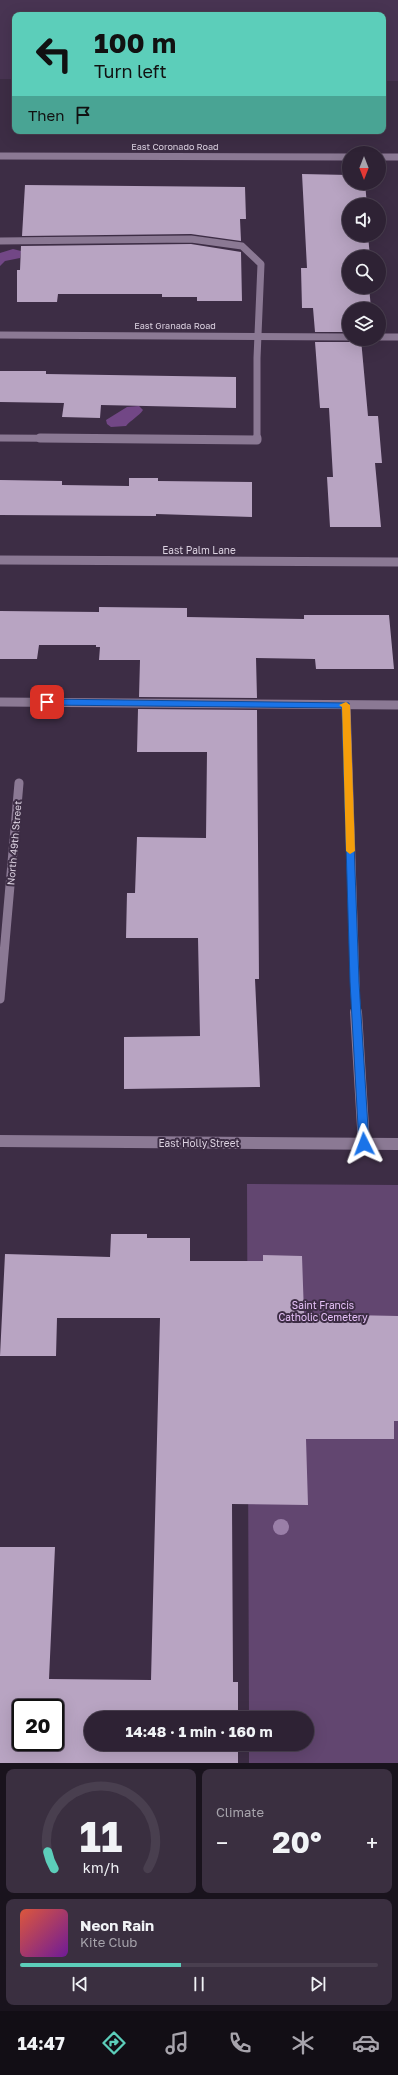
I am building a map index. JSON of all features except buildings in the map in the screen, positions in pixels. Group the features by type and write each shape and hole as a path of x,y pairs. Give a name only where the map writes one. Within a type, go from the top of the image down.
{"street":[{"name":"East Coronado Road","path":"0,156 342,157"},
{"path":"386,157 398,157"},
{"path":"0,241 191,239 242,246 261,264 257,336 258,440 0,438"},
{"name":"East Granada Road","path":"0,335 342,336"},
{"path":"386,337 398,337"},
{"name":"East Palm Lane","path":"0,560 398,562"},
{"path":"0,702 398,705"},
{"path":"346,705 354,982 364,1144"},
{"name":"North 49th Street","path":"0,999 20,783"},
{"name":"East Holly Street","path":"0,1141 398,1144"}],"shaded area":[{"path":"0,0 398,0 398,81 386,81 386,12 12,12 12,79 0,79"},
{"path":"13,249 21,251 20,258 5,261 0,266 0,253"},
{"path":"139,406 143,410 126,426 111,427 107,424 106,420 127,407"}],"green space":[{"name":"Saint Francis Catholic Cemetery","path":"247,1184 398,1185 398,1763 249,1763 249,1751 314,1751 314,1711 249,1711"}],"slow traffic":[{"path":"344,705 346,705 350,851"}],"route":[{"path":"47,702 346,705 354,982 364,1144"}]}
